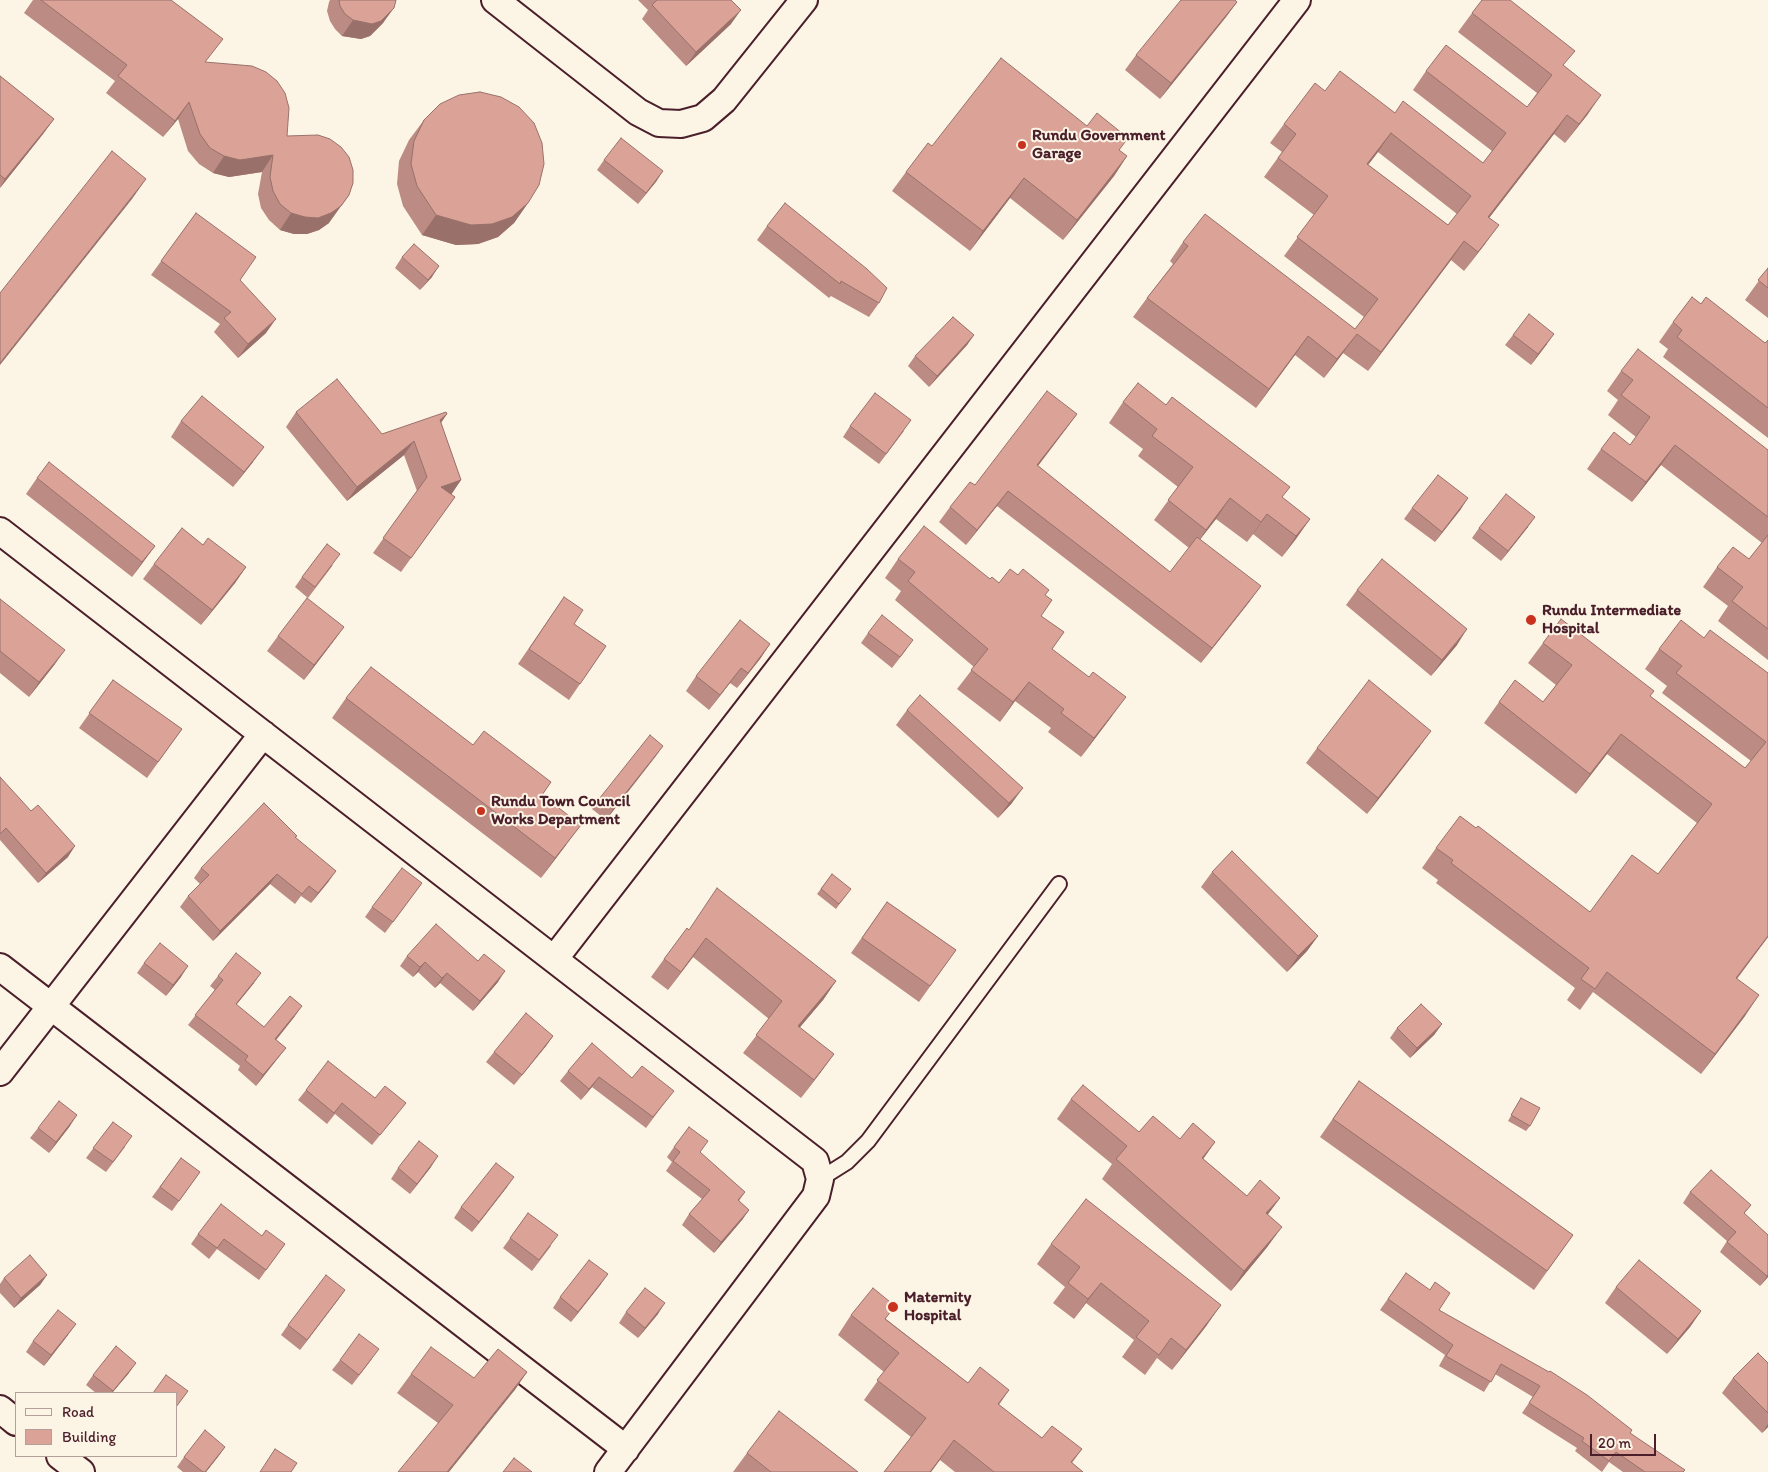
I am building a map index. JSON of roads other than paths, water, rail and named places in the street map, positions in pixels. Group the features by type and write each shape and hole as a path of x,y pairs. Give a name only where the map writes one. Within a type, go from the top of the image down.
{"street":[{"path":"495,0 638,112 659,123 681,124 703,118 724,100 804,0"},
{"path":"555,958 1298,0"},
{"path":"0,530 815,1161 820,1179 816,1196 608,1472"},
{"path":"0,1072 263,734"},
{"path":"0,967 626,1449"},
{"path":"0,1409 15,1421"},
{"path":"61,1457 80,1472"}],"lane":[{"path":"820,1179 847,1162 868,1141 1059,884"}],"place":[{"name":"Rundu Government Garage","path":"1022,145"},
{"name":"Rundu Intermediate Hospital","path":"1531,620"},
{"name":"Rundu Town Council Works Department","path":"481,811"},
{"name":"Maternity Hospital","path":"893,1307"}]}
